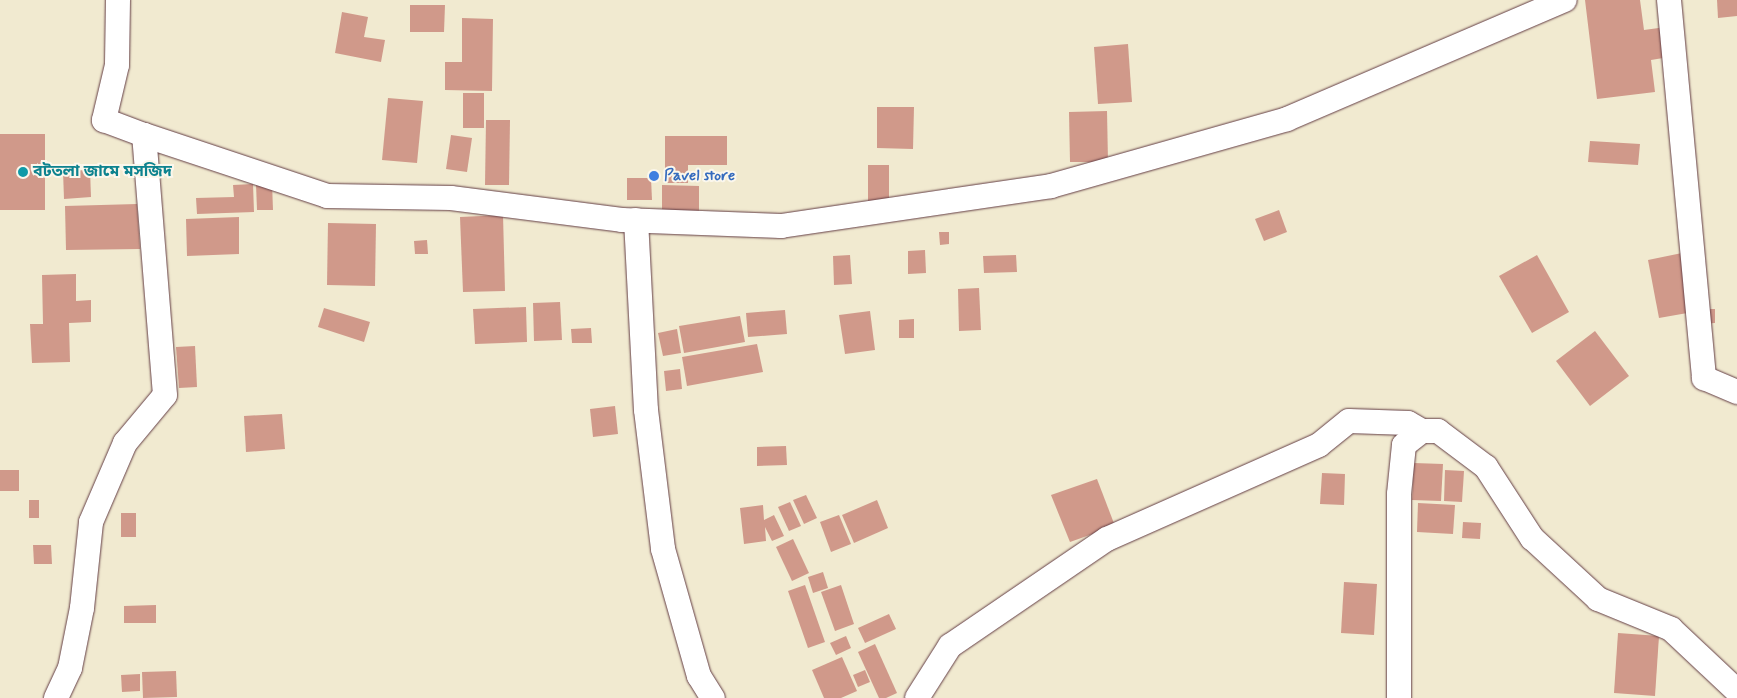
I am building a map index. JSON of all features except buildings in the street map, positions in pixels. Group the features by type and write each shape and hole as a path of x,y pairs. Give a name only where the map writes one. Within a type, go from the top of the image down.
{"street":[{"path":"118,0 117,65 104,120 144,135 327,196 451,198 636,220 782,226 1051,186 1286,119 1565,0"},
{"path":"1669,0 1704,378 1737,392"},
{"path":"56,698 70,668 82,608 90,522 125,443 165,395 144,135"},
{"path":"636,220 646,410 663,549 699,676 713,698"},
{"path":"917,698 950,646 1107,539 1319,445 1349,421 1408,423 1422,431 1438,431 1486,467 1532,538 1598,599 1671,629 1737,691"},
{"path":"1399,698 1399,494 1404,445 1422,431"}],"place":[{"name":"বটতলা জামে মসজিদ","path":"23,172"},
{"name":"Pavel store","path":"654,176"}]}
